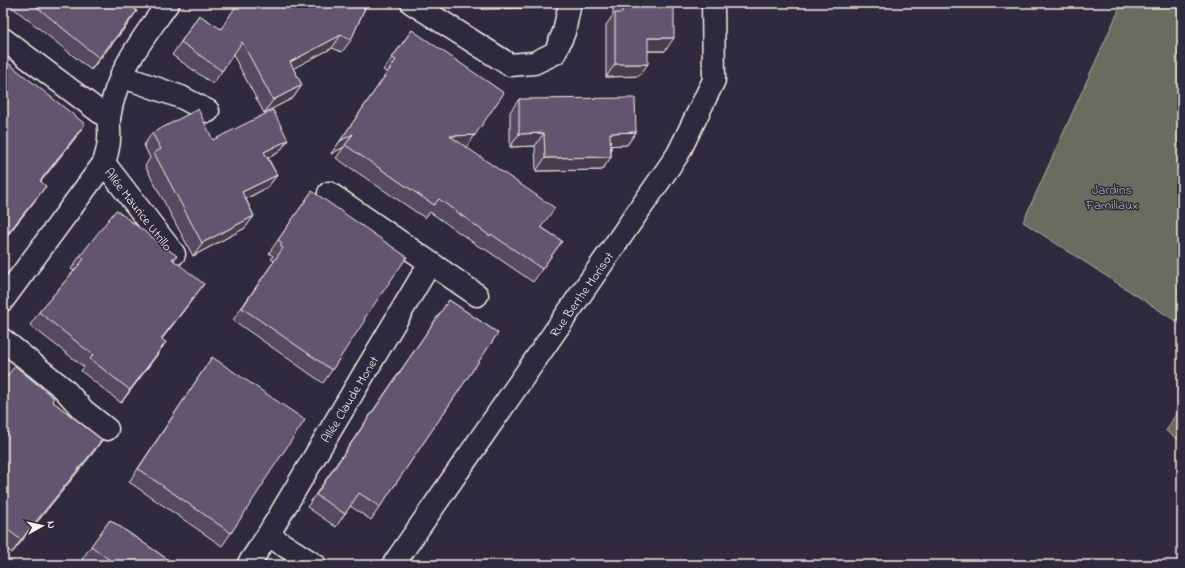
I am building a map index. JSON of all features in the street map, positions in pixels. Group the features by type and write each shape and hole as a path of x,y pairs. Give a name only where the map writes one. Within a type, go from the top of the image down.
{"street":[{"path":"5,294 104,164 109,140 109,119 115,92 121,76 134,51 168,3"},
{"path":"412,3 510,65 534,63 555,53 564,32 570,3"},
{"name":"Rue Berthe Morisot","path":"393,565 678,154 714,80 713,3"},
{"path":"3,39 109,119"},
{"path":"121,76 181,96 208,111"},
{"name":"Allée Maurice Utrillo","path":"104,164 174,254"},
{"path":"329,193 477,295"},
{"name":"Allée Claude Monet","path":"248,565 268,535 430,263"},
{"path":"3,340 64,389 83,410 107,429"},
{"path":"268,535 315,565"}],"green space":[{"name":"Jardins Familiaux","path":"1122,3 1182,3 1182,325 1023,222"},
{"path":"1182,403 1182,442 1166,431"}],"building":[{"path":"32,3 127,3 137,11 99,58"},
{"path":"238,3 367,3 351,40 341,35 290,62 302,85 273,100 242,42 222,71 181,42 199,15 221,29"},
{"path":"622,3 674,3 674,38 648,38 648,64 615,64 615,13 622,13"},
{"path":"412,30 504,93 475,135 450,136 555,208 541,227 562,241 542,269 491,234 490,236 439,199 434,205 345,145 353,134 340,141 396,60 392,58"},
{"path":"3,59 85,124 40,181 46,186 8,233 3,229"},
{"path":"635,98 636,132 610,133 611,157 545,158 544,133 519,134 519,99"},
{"path":"198,109 213,140 273,110 288,140 264,152 277,175 242,192 254,216 202,243 154,153 161,149 152,133"},
{"path":"312,191 407,257 364,319 365,320 332,370 242,308 283,248 280,246 282,243 278,240"},
{"path":"116,210 177,256 172,259 204,284 161,339 166,342 130,390 90,359 93,355 39,312 84,259 80,256"},
{"path":"449,300 498,333 380,507 359,493 345,514 316,495"},
{"path":"212,357 305,420 231,533 138,469"},
{"path":"15,366 54,398 52,401 102,440 21,540 3,526 3,381"},
{"path":"110,520 176,565 109,565 111,561 91,546"},
{"path":"271,561 277,565 268,565"}]}
